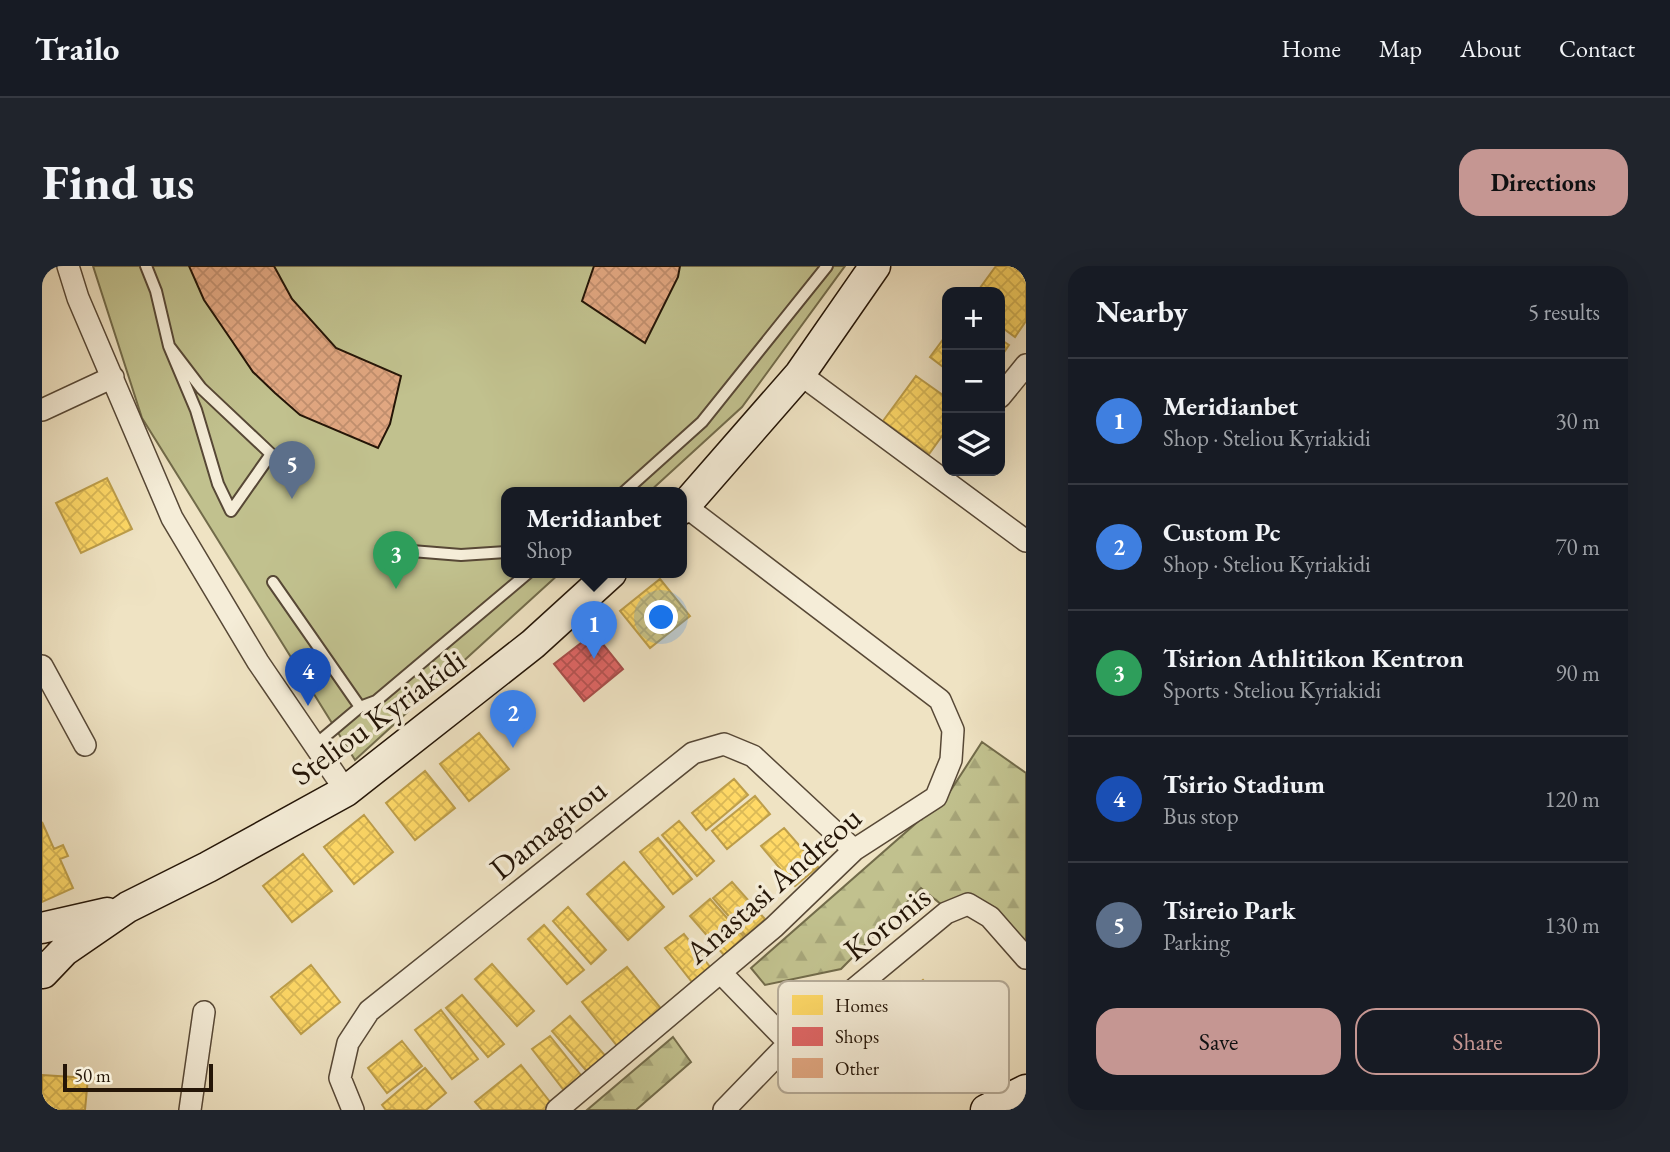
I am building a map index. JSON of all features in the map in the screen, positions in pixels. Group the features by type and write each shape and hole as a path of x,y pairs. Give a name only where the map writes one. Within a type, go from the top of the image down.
{"street":[{"path":"68,266 78,298 172,518 258,662 346,792"},
{"path":"687,503 800,373 875,266"},
{"path":"1005,391 1026,365"},
{"path":"800,373 942,468"},
{"path":"42,410 113,377"},
{"path":"951,476 1026,541"},
{"name":"Anastasi Andreou","path":"557,1110 774,927 853,850 936,796 951,760 953,730 940,700 687,511"},
{"name":"Steliou Kyriakidi","path":"42,964 128,907 346,792 533,645 606,578"},
{"path":"42,666 85,745"},
{"name":"Damagitou","path":"353,1110 340,1079 348,1043 369,1011 693,753 724,744 753,756 853,850"},
{"name":"Koronis","path":"864,981 946,913 968,904 990,917 1026,958"},
{"name":"Steliou Kyriakidi","path":"42,928 128,907"},
{"path":"721,973 778,1032"},
{"path":"190,1110 204,1012"},
{"name":"Koronis","path":"724,1110 778,1054"}],"lane":[{"path":"146,266 156,291 169,346 195,410 218,484 231,511 271,454 201,388 169,346"},
{"path":"630,487 702,422 827,266"},
{"path":"387,549 461,555 501,552"},
{"path":"316,744 360,707 376,701 522,578"},
{"path":"273,582 360,707"}],"green space":[{"path":"93,266 845,266 742,407 655,487 501,487 501,578 555,578 355,760 142,418"},
{"path":"982,742 1026,773 1026,945 995,908 942,905 921,888 841,969 765,985 751,968 947,796"},
{"path":"673,1037 691,1062 636,1110 587,1110"}],"building: Homes":[{"path":"996,266 1012,266 1026,276 1026,321 1015,337 1005,330 1005,287 981,287"},
{"path":"942,341 942,366 930,357"},
{"path":"916,376 942,394 942,436 929,454 883,421"},
{"path":"107,478 132,529 81,553 56,503"},
{"path":"660,579 690,616 650,648 620,611"},
{"path":"479,733 509,769 469,801 440,764"},
{"path":"425,771 455,808 415,840 386,803"},
{"path":"734,779 748,795 706,830 692,813"},
{"path":"755,796 770,814 727,849 712,831"},
{"path":"364,815 393,852 354,884 324,847"},
{"path":"679,821 714,861 697,876 662,835"},
{"path":"42,822 54,849 63,845 68,856 60,859 73,888 42,902"},
{"path":"784,828 818,867 795,886 761,846"},
{"path":"658,838 692,879 673,894 640,852"},
{"path":"303,854 332,891 292,922 263,886"},
{"path":"624,862 664,907 628,940 587,894"},
{"path":"732,882 765,919 746,936 713,898"},
{"path":"710,899 744,937 724,955 690,916"},
{"path":"568,907 606,950 591,964 553,921"},
{"path":"544,925 584,970 567,984 528,939"},
{"path":"684,934 711,968 692,982 665,948"},
{"path":"492,964 534,1011 517,1026 475,979"},
{"path":"311,965 340,1002 301,1034 271,997"},
{"path":"627,967 663,1011 618,1047 582,1002"},
{"path":"462,995 504,1044 488,1057 446,1008"},
{"path":"441,1010 478,1059 452,1079 415,1030"},
{"path":"570,1016 610,1061 591,1076 552,1031"},
{"path":"550,1036 584,1079 566,1093 532,1049"},
{"path":"402,1041 422,1066 387,1093 368,1068"},
{"path":"521,1065 554,1107 550,1110 482,1110 475,1102"},
{"path":"425,1068 446,1093 426,1110 386,1110 382,1105"},
{"path":"42,1075 88,1078 85,1110 42,1110"}],"building: Shops":[{"path":"594,633 623,669 584,701 554,664"}],"building: Other":[{"path":"189,266 274,266 292,299 336,348 401,376 390,424 378,448 300,415 253,372 204,300"},
{"path":"594,266 680,266 678,277 645,343 582,301"}],"place":[{"name":"Tsireio Park","path":"292,499"},
{"name":"Tsirion Athlitikon Kentron","path":"396,589"},
{"name":"Meridianbet","path":"594,659"},
{"name":"Tsirio Stadium","path":"308,706"},
{"name":"Custom Pc","path":"513,748"}]}
